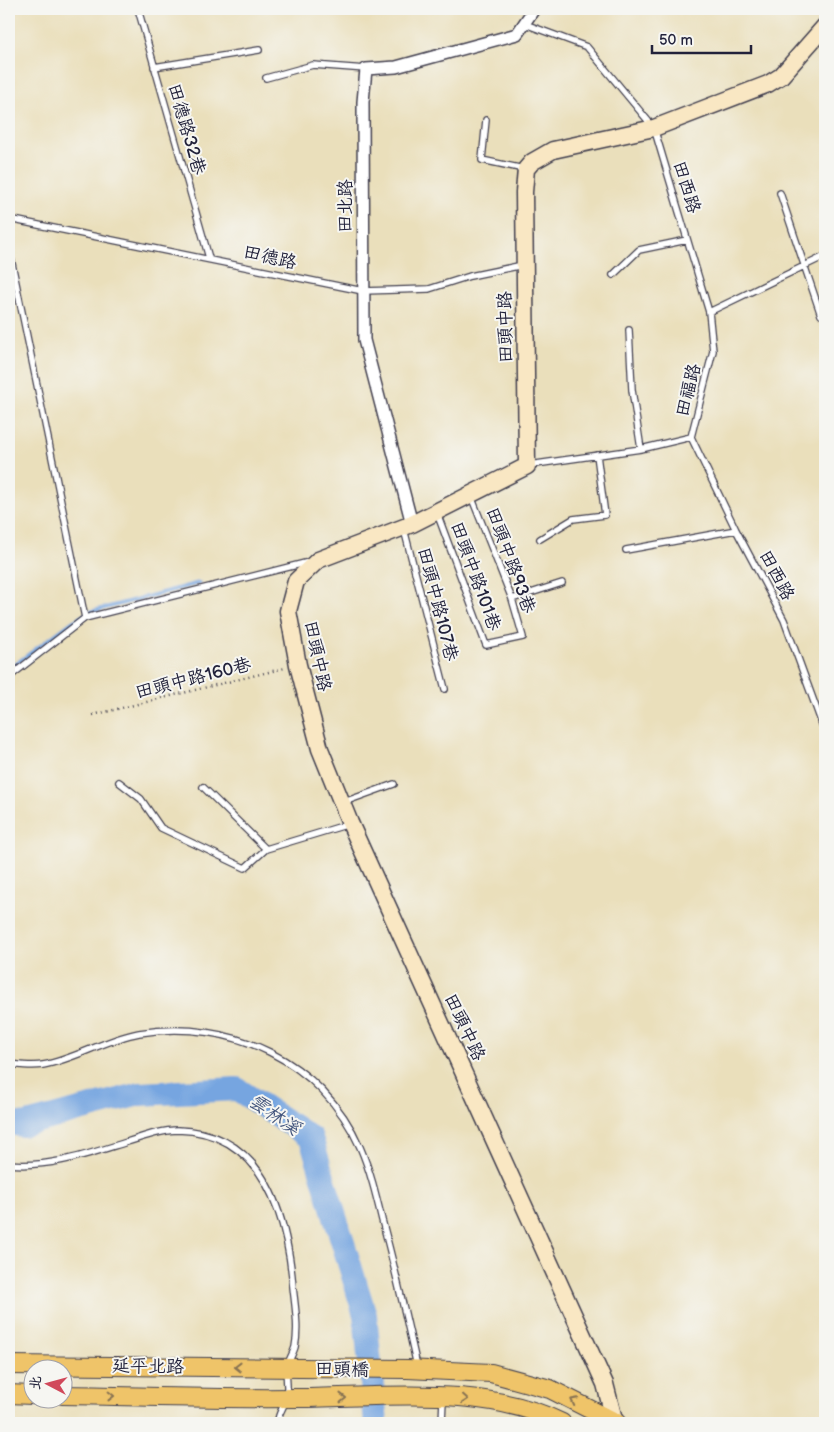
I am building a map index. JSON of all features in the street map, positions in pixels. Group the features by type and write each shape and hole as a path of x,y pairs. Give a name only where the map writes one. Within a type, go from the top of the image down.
{"main road":[{"name":"延平北路","path":"9,1365 287,1368"},
{"name":"田頭橋","path":"287,1368 418,1370"},
{"path":"418,1370 492,1373 521,1379 550,1389 616,1422"},
{"path":"9,1394 22,1395"},
{"name":"延平北路","path":"72,1395 290,1398"},
{"path":"444,1397 506,1403 534,1411 562,1423"},
{"name":"田頭橋","path":"290,1398 444,1397"}],"street":[{"path":"366,69 396,67 517,34 534,9"},
{"path":"526,169 532,162 553,150 654,128 774,80 781,76 825,26"},
{"name":"田北路","path":"366,69 363,102 364,340 408,525"},
{"name":"田頭中路","path":"526,169 527,466 408,525 318,560 296,581 288,611 298,665 320,749 350,823 605,1384 616,1422"}],"lane":[{"name":"田德路32巷","path":"138,9 209,258"},
{"path":"525,24 587,46 654,128"},
{"path":"154,67 259,50"},
{"path":"266,78 313,65 366,69"},
{"path":"486,120 482,160 526,169"},
{"name":"田西路","path":"654,128 709,312"},
{"path":"780,193 821,314"},
{"name":"田德路","path":"9,218 363,291 429,289 470,276 525,265"},
{"path":"613,274 639,250 687,240"},
{"path":"9,249 85,618"},
{"path":"709,312 825,256"},
{"name":"田福路","path":"527,466 641,449 691,437 704,394 713,351 709,312"},
{"path":"629,330 632,390 641,449"},
{"name":"田西路","path":"691,437 736,530 784,620 825,732"},
{"path":"540,539 573,519 605,515 597,455"},
{"name":"田頭中路93巷","path":"470,494 512,598 522,637"},
{"name":"田頭中路101巷","path":"436,511 486,645 522,637"},
{"name":"田頭中路107巷","path":"408,525 445,689"},
{"path":"626,550 736,530"},
{"path":"9,677 85,618 318,560"},
{"path":"512,598 562,583"},
{"path":"119,782 141,799 161,828 245,868 266,849 350,823"},
{"path":"342,802 394,784"},
{"path":"202,787 266,849"},
{"path":"9,1064 42,1066 139,1033 184,1031 241,1039 269,1052 295,1068 324,1090 345,1119 360,1148 371,1178 396,1273 418,1370"},
{"path":"9,1164 24,1166 68,1160 152,1134 178,1130 226,1141 250,1159 262,1174 273,1193 291,1264 296,1316 295,1346 287,1368 290,1398 278,1418 278,1423"},
{"path":"442,1423 444,1397"}],"path":[{"name":"田頭中路160巷","path":"93,715 298,665"}],"waterway":[{"path":"9,669 72,622 90,612 199,583"},
{"name":"雲林溪","path":"9,1123 23,1125 140,1094 237,1089 311,1138 365,1315 376,1423"}]}
